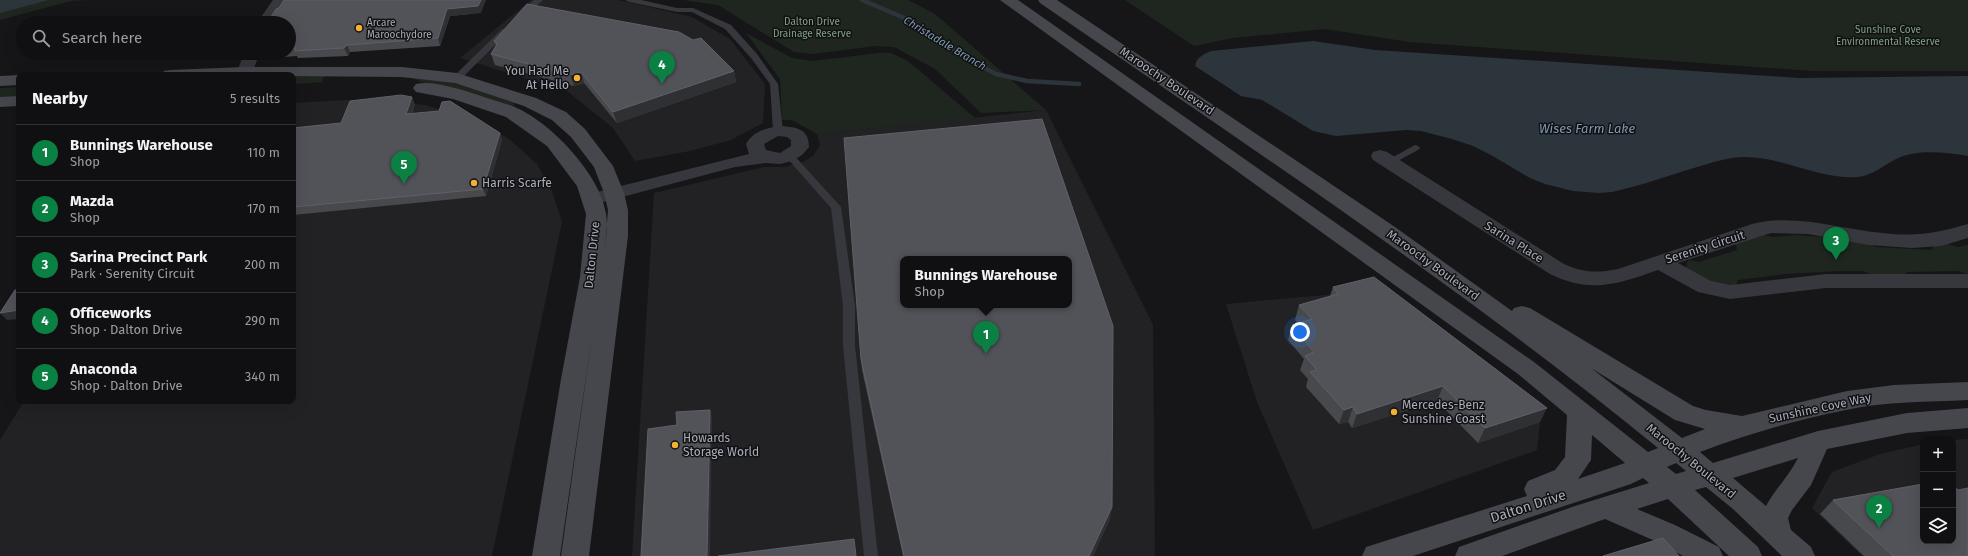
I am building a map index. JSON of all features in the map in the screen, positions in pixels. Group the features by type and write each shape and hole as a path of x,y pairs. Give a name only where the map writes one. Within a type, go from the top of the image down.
{"main road":[{"name":"Maroochy Boulevard","path":"1008,0 1526,368 1672,486 1748,556"},
{"name":"Maroochy Boulevard","path":"1046,0 1388,232 1595,383 1742,501 1801,556"},
{"name":"Dalton Drive","path":"244,72 402,72 456,78 530,102 558,116 578,133 604,189 617,236 575,556"},
{"path":"362,72 347,73 339,78 349,80 406,80 409,86"},
{"path":"0,81 16,80"},
{"name":"Dalton Drive","path":"296,88 371,84 409,86 457,94 513,113 554,142 604,189"},
{"path":"0,102 16,101"},
{"name":"Dalton Drive","path":"546,556 590,277 596,230 596,214 604,189"},
{"path":"1388,232 1684,413 1706,420 1742,426"},
{"name":"Sunshine Cove Way","path":"1678,450 1742,426 1847,400 1894,394 1968,391"},
{"path":"1402,546 1471,514 1564,478 1578,460 1580,411"},
{"path":"1709,475 1818,441 1907,423 1968,418"},
{"path":"1780,537 1774,518 1782,502 1802,477 1818,441"},
{"name":"Dalton Drive","path":"1376,556 1402,546 1622,476 1678,450"},
{"name":"Dalton Drive","path":"1469,556 1605,507 1709,475"},
{"path":"1605,507 1665,533 1709,556"}],"street":[{"path":"271,16 281,0"},
{"path":"244,72 249,60"},
{"path":"778,127 792,132 800,138 800,147 789,156 777,158 761,150 763,135 778,127"},
{"path":"604,189 734,162 761,150"},
{"name":"Sarina Place","path":"1384,159 1558,269 1572,276 1589,280 1606,280 1660,262"},
{"name":"Serenity Circuit","path":"1660,262 1759,229 1775,226 1800,226 1865,237 1906,241 1942,239 1968,231"},
{"name":"Serenity Circuit","path":"1660,262 1705,287 1730,292 1826,281 1968,281"}],"lane":[{"path":"456,78 539,0"},
{"path":"629,0 677,10 693,10 728,27 754,56 774,84 778,127"},
{"path":"1384,159 1415,148"},
{"path":"789,156 836,207 849,306 849,346 871,556"}],"shaded area":[{"path":"531,0 618,0 692,17 730,39 765,84 763,123 731,140 690,151 635,161 613,128 567,91 460,58"},
{"path":"346,100 390,101 425,105 460,115 488,126 509,139 537,164 552,191 562,222 492,556 0,556 0,440 22,404 296,404 296,103"},
{"path":"1046,110 1153,325 1155,556 632,556 654,193 764,167 784,167 801,163 813,156 820,145 817,134"},
{"name":"Mercedes-Benz Sunshine Coast","path":"1369,291 1540,422 1537,450 1313,530 1257,402 1226,304"},
{"path":"1968,439 1968,556 1862,556 1812,508 1832,472 1880,454 1920,445 1920,544 1956,544 1956,440"}],"green space":[{"path":"0,0 88,0 71,1 0,20"},
{"name":"Dalton Drive Drainage Reserve","path":"683,0 908,0 935,14 1046,110 981,113 935,69 894,47 875,46 813,54 794,52 718,5"},
{"name":"Sunshine Cove Environmental Reserve","path":"1125,0 1968,0 1968,71 1813,71 1409,42 1325,29 1233,38 1194,46"},
{"path":"746,33 792,58 813,61 878,53 891,53 908,61 975,118 817,134 792,120 782,120 780,79"},
{"path":"378,74 445,81 479,89 516,104 512,106 429,85 412,78 376,76"},
{"path":"326,75 322,79 323,82 296,84 296,76"},
{"path":"16,87 16,97 0,98 0,88"},
{"path":"1827,234 1869,243 1876,247 1932,250 1933,246 1947,244 1958,247 1968,245 1968,274 1959,271 1907,272 1904,275 1873,275 1863,271 1840,271 1786,274 1738,280 1736,285 1717,285 1686,268 1687,262 1690,260 1699,262 1737,250 1736,244 1764,235 1773,237 1796,235 1823,237"}],"water":[{"path":"0,0 49,0 0,13"},
{"name":"Wises Farm Lake","path":"1313,41 1375,50 1799,78 1968,76 1968,156 1931,152 1913,154 1896,159 1878,170 1858,177 1829,175 1759,158 1738,157 1713,162 1612,192 1599,193 1573,191 1545,184 1530,178 1473,146 1421,131 1406,130 1336,136 1313,131 1262,100 1241,96 1195,66 1200,57 1211,51"}],"building":[{"name":"Arcare Maroochydore","path":"284,0 481,0 478,6 447,9 438,38 347,45 344,48 296,51 296,16 272,16 276,9 279,8"},
{"path":"527,4 679,32 693,40 701,38 734,71 613,112 581,72 570,75 491,54 497,44 494,41"},
{"path":"401,95 412,97 406,114 439,111 442,102 450,101 500,133 483,189 296,207 296,128 341,123 350,101"},
{"path":"1042,119 1113,326 1112,507 1089,556 904,556 861,359 844,138"},
{"name":"Mercedes-Benz Sunshine Coast","path":"1374,277 1547,408 1485,428 1443,386 1357,414 1353,407 1344,410 1310,372 1317,370 1305,356 1314,352 1292,325 1312,319 1299,305 1338,294 1333,287"},
{"path":"15,290 16,310 0,313"},
{"path":"710,410 707,556 641,556 648,429 677,425 676,412"},
{"path":"1920,485 1920,544 1956,544 1956,488 1958,490 1968,488 1968,556 1893,556 1833,500"},
{"path":"1663,538 1679,556 1603,556"},
{"path":"854,539 856,556 718,556"}],"waterway":[{"name":"Christadale Branch","path":"862,0 909,20 975,63 996,74 1027,81 1079,84"}],"place":[{"name":"Arcare Maroochydore","path":"359,28"},
{"name":"You Had Me At Hello","path":"577,78"},
{"name":"Officeworks","path":"662,84"},
{"name":"Harris Scarfe","path":"474,183"},
{"name":"Anaconda","path":"404,184"},
{"name":"Sarina Precinct Park","path":"1836,260"},
{"name":"Bunnings Warehouse","path":"986,354"},
{"name":"Mercedes-Benz Sunshine Coast","path":"1394,412"},
{"name":"Howards Storage World","path":"675,445"},
{"name":"Mazda","path":"1879,528"}]}
